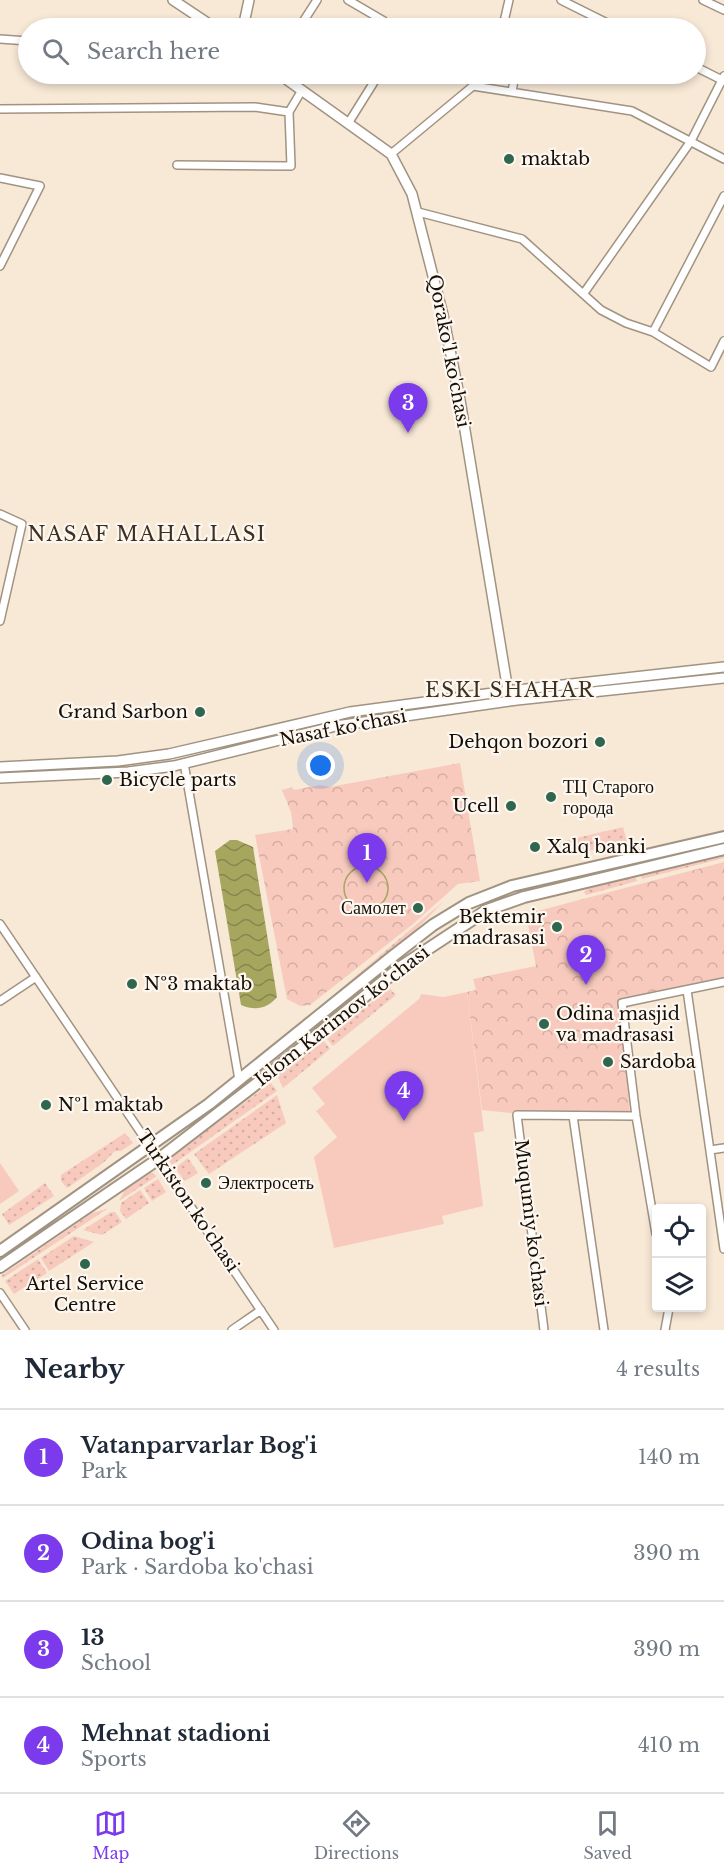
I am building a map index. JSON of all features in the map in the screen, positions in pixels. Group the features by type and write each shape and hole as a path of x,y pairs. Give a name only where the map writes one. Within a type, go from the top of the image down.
{"main road":[{"path":"173,0 200,18"},
{"path":"245,18 249,0"},
{"name":"Qorako'l ko'chasi","path":"294,84 392,154 418,212 460,399 508,691"},
{"name":"Nasaf ko‘chasi","path":"0,767 118,761 159,755 350,712 646,674 724,667"},
{"path":"646,674 647,685"},
{"name":"Nasaf ko‘chasi","path":"0,778 128,772 184,763 336,726 510,701 724,678"},
{"name":"Islom Karimov ko‘chasi","path":"0,1251 151,1146 239,1080 433,925 489,893 724,837"},
{"name":"Islom Karimov ko‘chasi","path":"0,1268 160,1158 431,944 495,906 724,849"},
{"path":"371,974 379,985"}],"street":[{"path":"305,18 317,0"},
{"path":"348,0 379,18"},
{"path":"505,18 509,0"},
{"path":"561,0 597,18"},
{"path":"703,0 724,10"},
{"path":"0,39 18,40"},
{"path":"584,293 691,141 723,79 706,71"},
{"path":"349,122 373,84"},
{"path":"512,92 513,84"},
{"path":"392,154 474,86 632,111 724,159"},
{"path":"177,165 291,166 289,112 303,90"},
{"path":"0,109 243,107 289,112"},
{"path":"0,178 40,186 0,266"},
{"path":"653,332 724,196"},
{"path":"418,212 522,239 601,310 626,323 653,332 711,367 724,341"},
{"path":"0,514 22,524 0,621"},
{"path":"508,691 510,701"},
{"path":"184,763 239,1080"},
{"name":"Turkiston ko'chasi","path":"0,924 274,1330"},
{"path":"0,1001 36,977"},
{"path":"652,1206 636,1116 622,1003 724,982"},
{"path":"687,990 724,1249"},
{"name":"Muqumiy ko'chasi","path":"544,1330 517,1115 573,1116"},
{"path":"604,1330 573,1116 636,1116"},
{"path":"710,1150 724,1148"},
{"path":"0,1293 25,1330"},
{"path":"232,1330 261,1310"},
{"path":"665,1330 668,1312"}],"green space":[{"path":"460,763 480,881 458,884 413,924 310,1005 300,1006 287,999 255,835 293,829 291,812 282,790 320,785 330,787"},
{"path":"623,827 627,842 579,853 560,842"},
{"path":"724,854 724,858 642,879 640,874"},
{"path":"724,862 724,979 619,1000 630,1114 520,1114 482,1110 467,992 476,990 473,979 536,966 526,914"},
{"path":"635,875 637,881 586,895 584,892 590,886"},
{"path":"444,901 412,934 316,1014 311,1014"},
{"path":"389,988 396,995 333,1046 327,1039"},
{"path":"467,992 484,1131 474,1133 483,1206 442,1216 444,1224 334,1248 314,1157 337,1137 316,1111 325,1104 312,1088 419,999 421,994 444,997"},
{"path":"324,1041 330,1049 283,1088 278,1077"},
{"path":"271,1083 277,1091 172,1165 168,1159"},
{"path":"277,1095 286,1123 209,1174 194,1154"},
{"path":"125,1133 133,1143 121,1151 115,1151 103,1163 67,1188 61,1181 61,1175"},
{"path":"188,1158 198,1173 185,1181 175,1168"},
{"path":"0,1163 19,1191 0,1204"},
{"path":"150,1172 157,1176 119,1201 126,1188"},
{"path":"158,1179 166,1192 152,1201 144,1188"},
{"path":"45,1183 54,1196 9,1225 2,1214"},
{"path":"140,1190 149,1203 126,1219 120,1211 121,1203"},
{"path":"107,1209 3,1278 1,1276 92,1213"},
{"path":"111,1212 115,1212 122,1222 102,1235 83,1230"},
{"path":"74,1236 94,1242 49,1271 41,1258"},
{"path":"38,1259 47,1273 14,1294 5,1281"}],"water":[{"path":"230,840 237,840 253,847 277,997 260,1008 241,1005 215,851"}],"waterway":[{"path":"366,866 381,873 388,888 381,903 366,910 351,903 344,888 351,873 366,866"}],"place":[{"name":"maktab","path":"509,159"},
{"name":"13","path":"408,433"},
{"name":"Grand Sarbon","path":"200,712"},
{"name":"Dehqon bozori","path":"600,742"},
{"name":"Bicycle parts","path":"107,780"},
{"name":"ТЦ Старого города","path":"551,797"},
{"name":"Ucell","path":"511,806"},
{"name":"Xalq banki","path":"535,847"},
{"name":"Vatanparvarlar Bog'i","path":"367,883"},
{"name":"Самолет","path":"418,908"},
{"name":"Bektemir madrasasi","path":"557,927"},
{"name":"№3 maktab","path":"132,984"},
{"name":"Odina bog'i","path":"586,985"},
{"name":"Odina masjid va madrasasi","path":"544,1024"},
{"name":"Sardoba","path":"608,1062"},
{"name":"№1 maktab","path":"46,1105"},
{"name":"Mehnat stadioni","path":"404,1121"},
{"name":"Электросеть","path":"206,1183"},
{"name":"Artel Service Centre","path":"85,1264"}],"district":[{"name":"NASAF MAHALLASI","path":"147,534"},
{"name":"ESKI SHAHAR","path":"510,690"}]}
